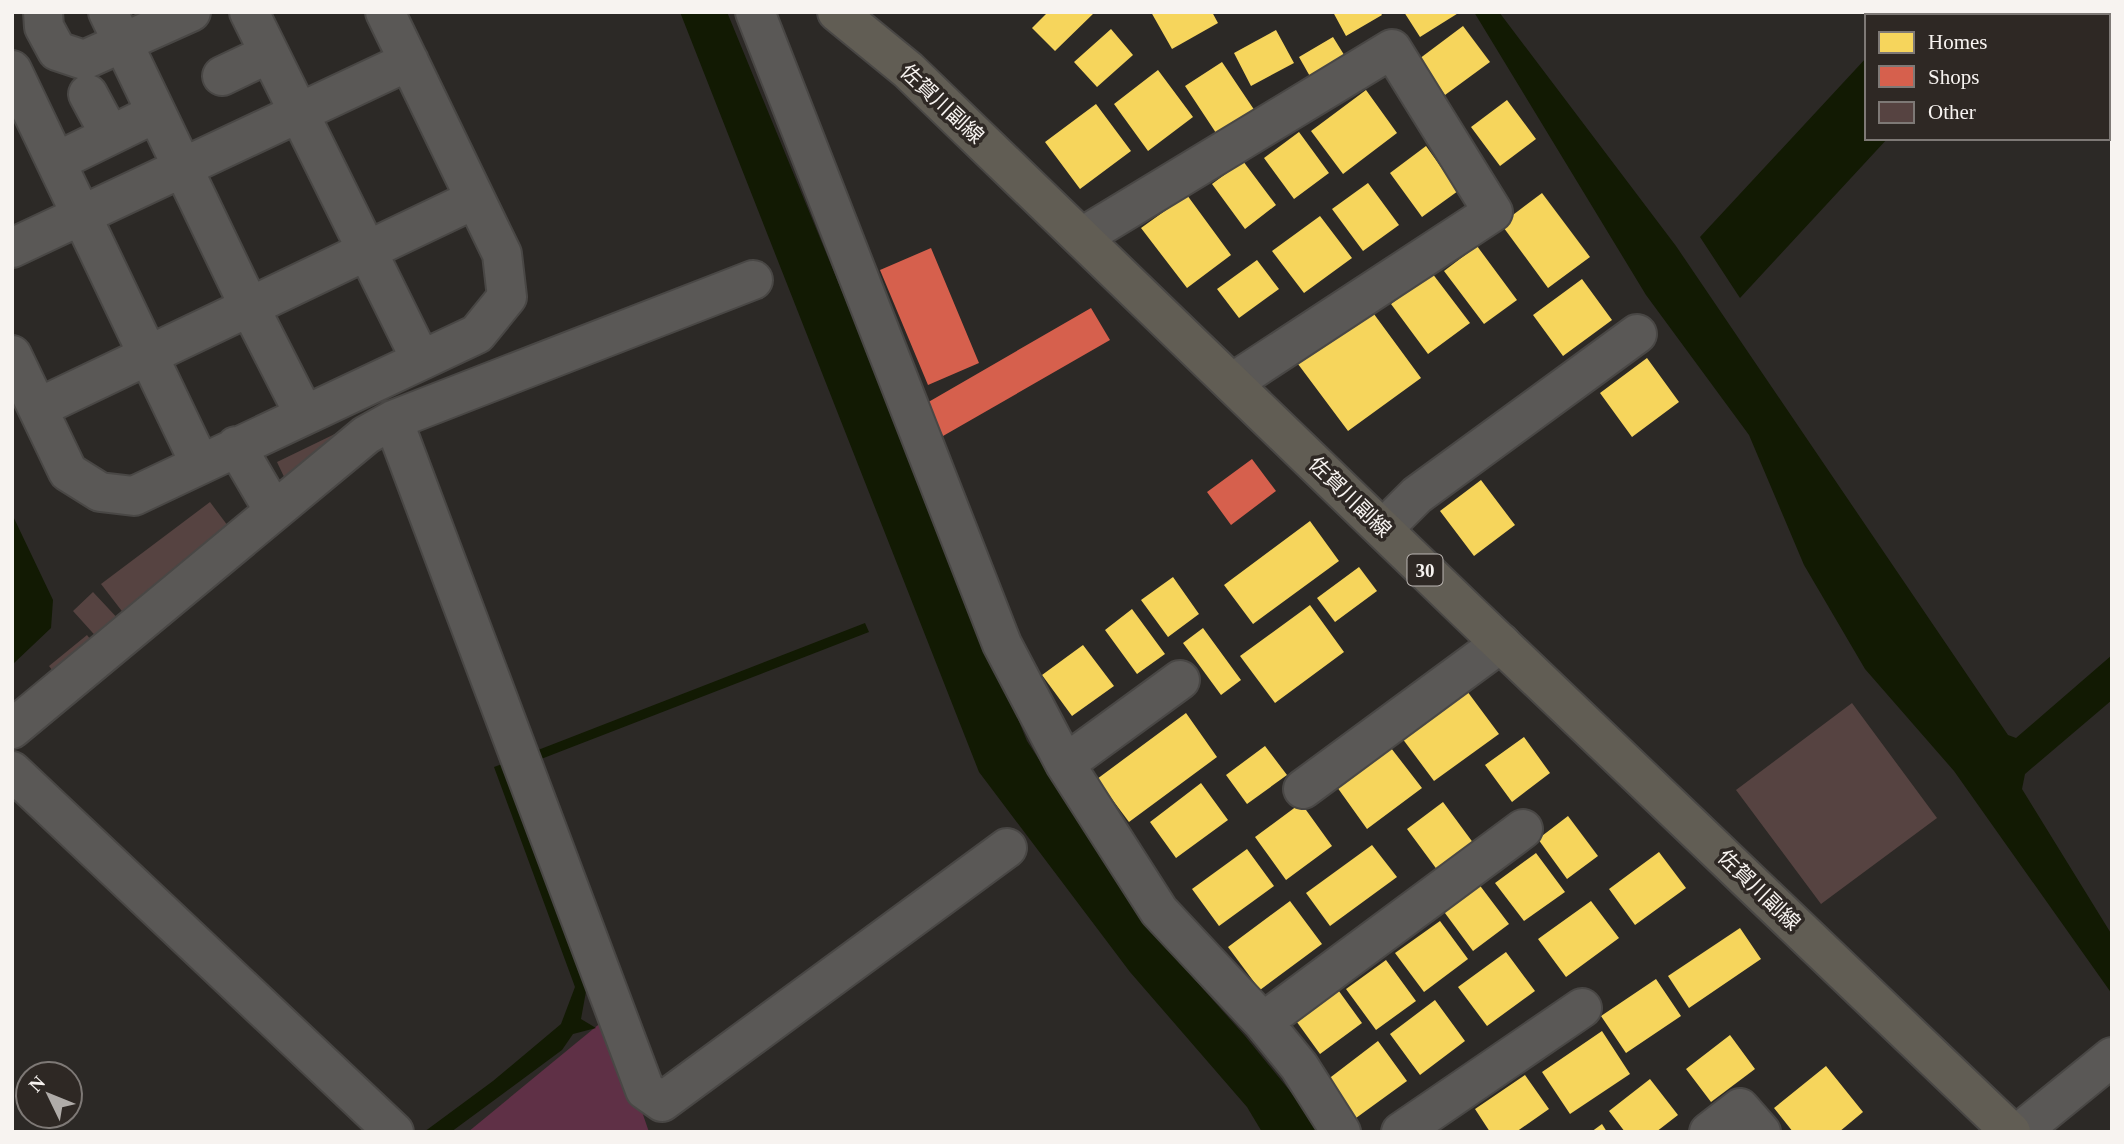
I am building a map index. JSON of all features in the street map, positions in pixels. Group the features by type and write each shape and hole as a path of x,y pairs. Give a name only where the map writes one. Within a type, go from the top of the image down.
{"main road":[{"name":"佐賀川副線","path":"837,12 908,70 2011,1132"}],"street":[{"path":"43,12 44,27 57,51 84,60 116,28 172,16"},
{"path":"249,12 365,251 421,359"},
{"path":"12,355 68,472 100,492 134,496 477,334 507,297 502,254 385,12"},
{"path":"755,12 1003,643 1065,764 1159,911 1263,1022 1299,1066 1341,1132"},
{"path":"116,28 249,306 304,414"},
{"path":"1082,237 1392,49 1493,212 1232,383"},
{"path":"222,76 268,54"},
{"path":"12,248 409,61"},
{"path":"12,70 200,464"},
{"path":"89,94 110,135"},
{"path":"56,162 156,113"},
{"path":"38,408 475,199"},
{"path":"12,729 366,435 393,420 753,280"},
{"path":"1383,529 1417,495 1637,334"},
{"path":"393,420 645,1090 662,1102 1007,848"},
{"path":"236,446 274,511"},
{"path":"1303,789 1501,643"},
{"path":"1065,764 1180,680"},
{"path":"12,771 394,1132"},
{"path":"1263,1022 1524,829"},
{"path":"1401,1132 1582,1008"},
{"path":"2020,1132 2112,1057"},
{"path":"1709,1132 1740,1108 1761,1132"}],"shaded area":[{"path":"680,12 727,12 1027,741 1147,926 1245,1036 1303,1107 1318,1132 1262,1132 1247,1107 1130,972 979,772"},
{"path":"1474,12 1499,12 1676,246 2008,735 2016,738 2112,655 2112,700 2025,774 2022,789 2112,935 2112,994 1954,771 1865,669 1804,565 1749,435 1646,295"},
{"path":"1908,12 2005,12 2003,14 1906,14"},
{"path":"1865,59 1865,140 1886,140 1740,298 1700,237"},
{"path":"12,514 53,600 51,628 12,665"},
{"path":"865,623 869,632 541,759 538,750"},
{"path":"505,763 587,986 581,1019 596,1028 573,1034 562,1050 451,1132 424,1132 493,1081 561,1024 575,987 494,767"},
{"path":"609,1016 649,1132 468,1132"}],"building: Homes":[{"path":"1048,12 1095,12 1055,51 1032,28"},
{"path":"1151,12 1212,12 1218,23 1172,49"},
{"path":"1333,12 1380,12 1382,15 1346,36"},
{"path":"1404,12 1460,12 1420,37"},
{"path":"1463,26 1490,62 1445,95 1419,59"},
{"path":"1111,29 1133,55 1097,87 1074,62"},
{"path":"1276,30 1294,63 1251,86 1234,53"},
{"path":"1333,37 1351,66 1316,87 1299,57"},
{"path":"1222,62 1257,114 1220,139 1185,86"},
{"path":"1158,70 1193,117 1148,151 1114,104"},
{"path":"1366,90 1397,133 1343,174 1311,131"},
{"path":"1507,100 1536,139 1500,166 1471,127"},
{"path":"1096,104 1131,151 1080,189 1045,142"},
{"path":"1299,132 1329,173 1294,199 1264,158"},
{"path":"1426,146 1458,191 1422,217 1390,173"},
{"path":"1243,161 1276,205 1245,229 1212,184"},
{"path":"1368,183 1399,225 1363,251 1332,209"},
{"path":"1542,193 1590,257 1548,288 1501,224"},
{"path":"1187,195 1231,255 1187,288 1141,228"},
{"path":"1320,216 1352,258 1304,293 1272,251"},
{"path":"1477,246 1517,300 1484,324 1444,271"},
{"path":"1257,260 1279,289 1239,318 1217,289"},
{"path":"1432,273 1470,323 1428,354 1391,304"},
{"path":"1582,279 1612,320 1563,356 1533,315"},
{"path":"1371,310 1421,378 1348,431 1298,364"},
{"path":"1647,358 1679,402 1632,437 1600,393"},
{"path":"1481,480 1515,525 1474,556 1440,511"},
{"path":"1310,521 1339,561 1253,624 1224,585"},
{"path":"1359,567 1377,591 1335,622 1317,598"},
{"path":"1173,577 1199,614 1168,637 1141,600"},
{"path":"1310,605 1344,652 1275,703 1240,656"},
{"path":"1132,609 1165,654 1137,674 1105,630"},
{"path":"1203,628 1241,680 1221,695 1183,643"},
{"path":"1083,645 1114,686 1072,716 1042,675"},
{"path":"1467,691 1499,734 1434,781 1402,738"},
{"path":"1186,713 1217,757 1129,822 1097,779"},
{"path":"1524,737 1550,773 1512,802 1485,765"},
{"path":"1265,746 1287,775 1247,804 1226,775"},
{"path":"1391,748 1422,788 1367,829 1337,787"},
{"path":"1201,783 1228,820 1176,858 1150,822"},
{"path":"1443,802 1474,844 1438,871 1407,829"},
{"path":"1301,803 1332,846 1286,880 1255,837"},
{"path":"1568,816 1598,856 1567,879 1538,839"},
{"path":"1372,845 1397,877 1330,926 1306,893"},
{"path":"1247,849 1274,886 1219,926 1192,889"},
{"path":"1659,852 1686,888 1635,925 1609,889"},
{"path":"1536,853 1565,892 1524,921 1495,883"},
{"path":"1478,883 1509,924 1473,951 1442,909"},
{"path":"1290,901 1322,944 1260,990 1228,947"},
{"path":"1591,901 1619,938 1566,977 1538,939"},
{"path":"1440,921 1468,959 1424,992 1395,953"},
{"path":"1740,928 1761,959 1689,1008 1668,976"},
{"path":"1506,952 1535,991 1487,1026 1458,987"},
{"path":"1386,960 1416,1001 1376,1030 1346,989"},
{"path":"1656,979 1681,1016 1626,1053 1601,1016"},
{"path":"1336,987 1362,1023 1320,1054 1294,1018"},
{"path":"1435,1000 1465,1041 1420,1075 1390,1034"},
{"path":"1602,1031 1630,1074 1570,1114 1542,1072"},
{"path":"1730,1035 1755,1069 1711,1102 1686,1069"},
{"path":"1378,1041 1407,1081 1356,1118 1327,1080"},
{"path":"1826,1066 1863,1112 1839,1132 1793,1132 1774,1108"},
{"path":"1525,1075 1549,1109 1516,1132 1490,1132 1475,1109"},
{"path":"1650,1079 1678,1115 1656,1132 1625,1132 1609,1111"},
{"path":"1602,1124 1607,1132 1591,1132"}],"building: Shops":[{"path":"931,248 979,363 928,385 880,270"},
{"path":"1091,308 1110,340 943,436 925,404"},
{"path":"1252,459 1276,491 1231,525 1207,492"}],"building: Other":[{"path":"341,431 350,450 286,481 277,462"},
{"path":"210,502 237,538 128,619 101,584"},
{"path":"93,592 122,623 101,642 73,611"},
{"path":"87,635 98,649 60,680 49,666"},
{"path":"1852,703 1937,818 1821,904 1736,790"}]}
